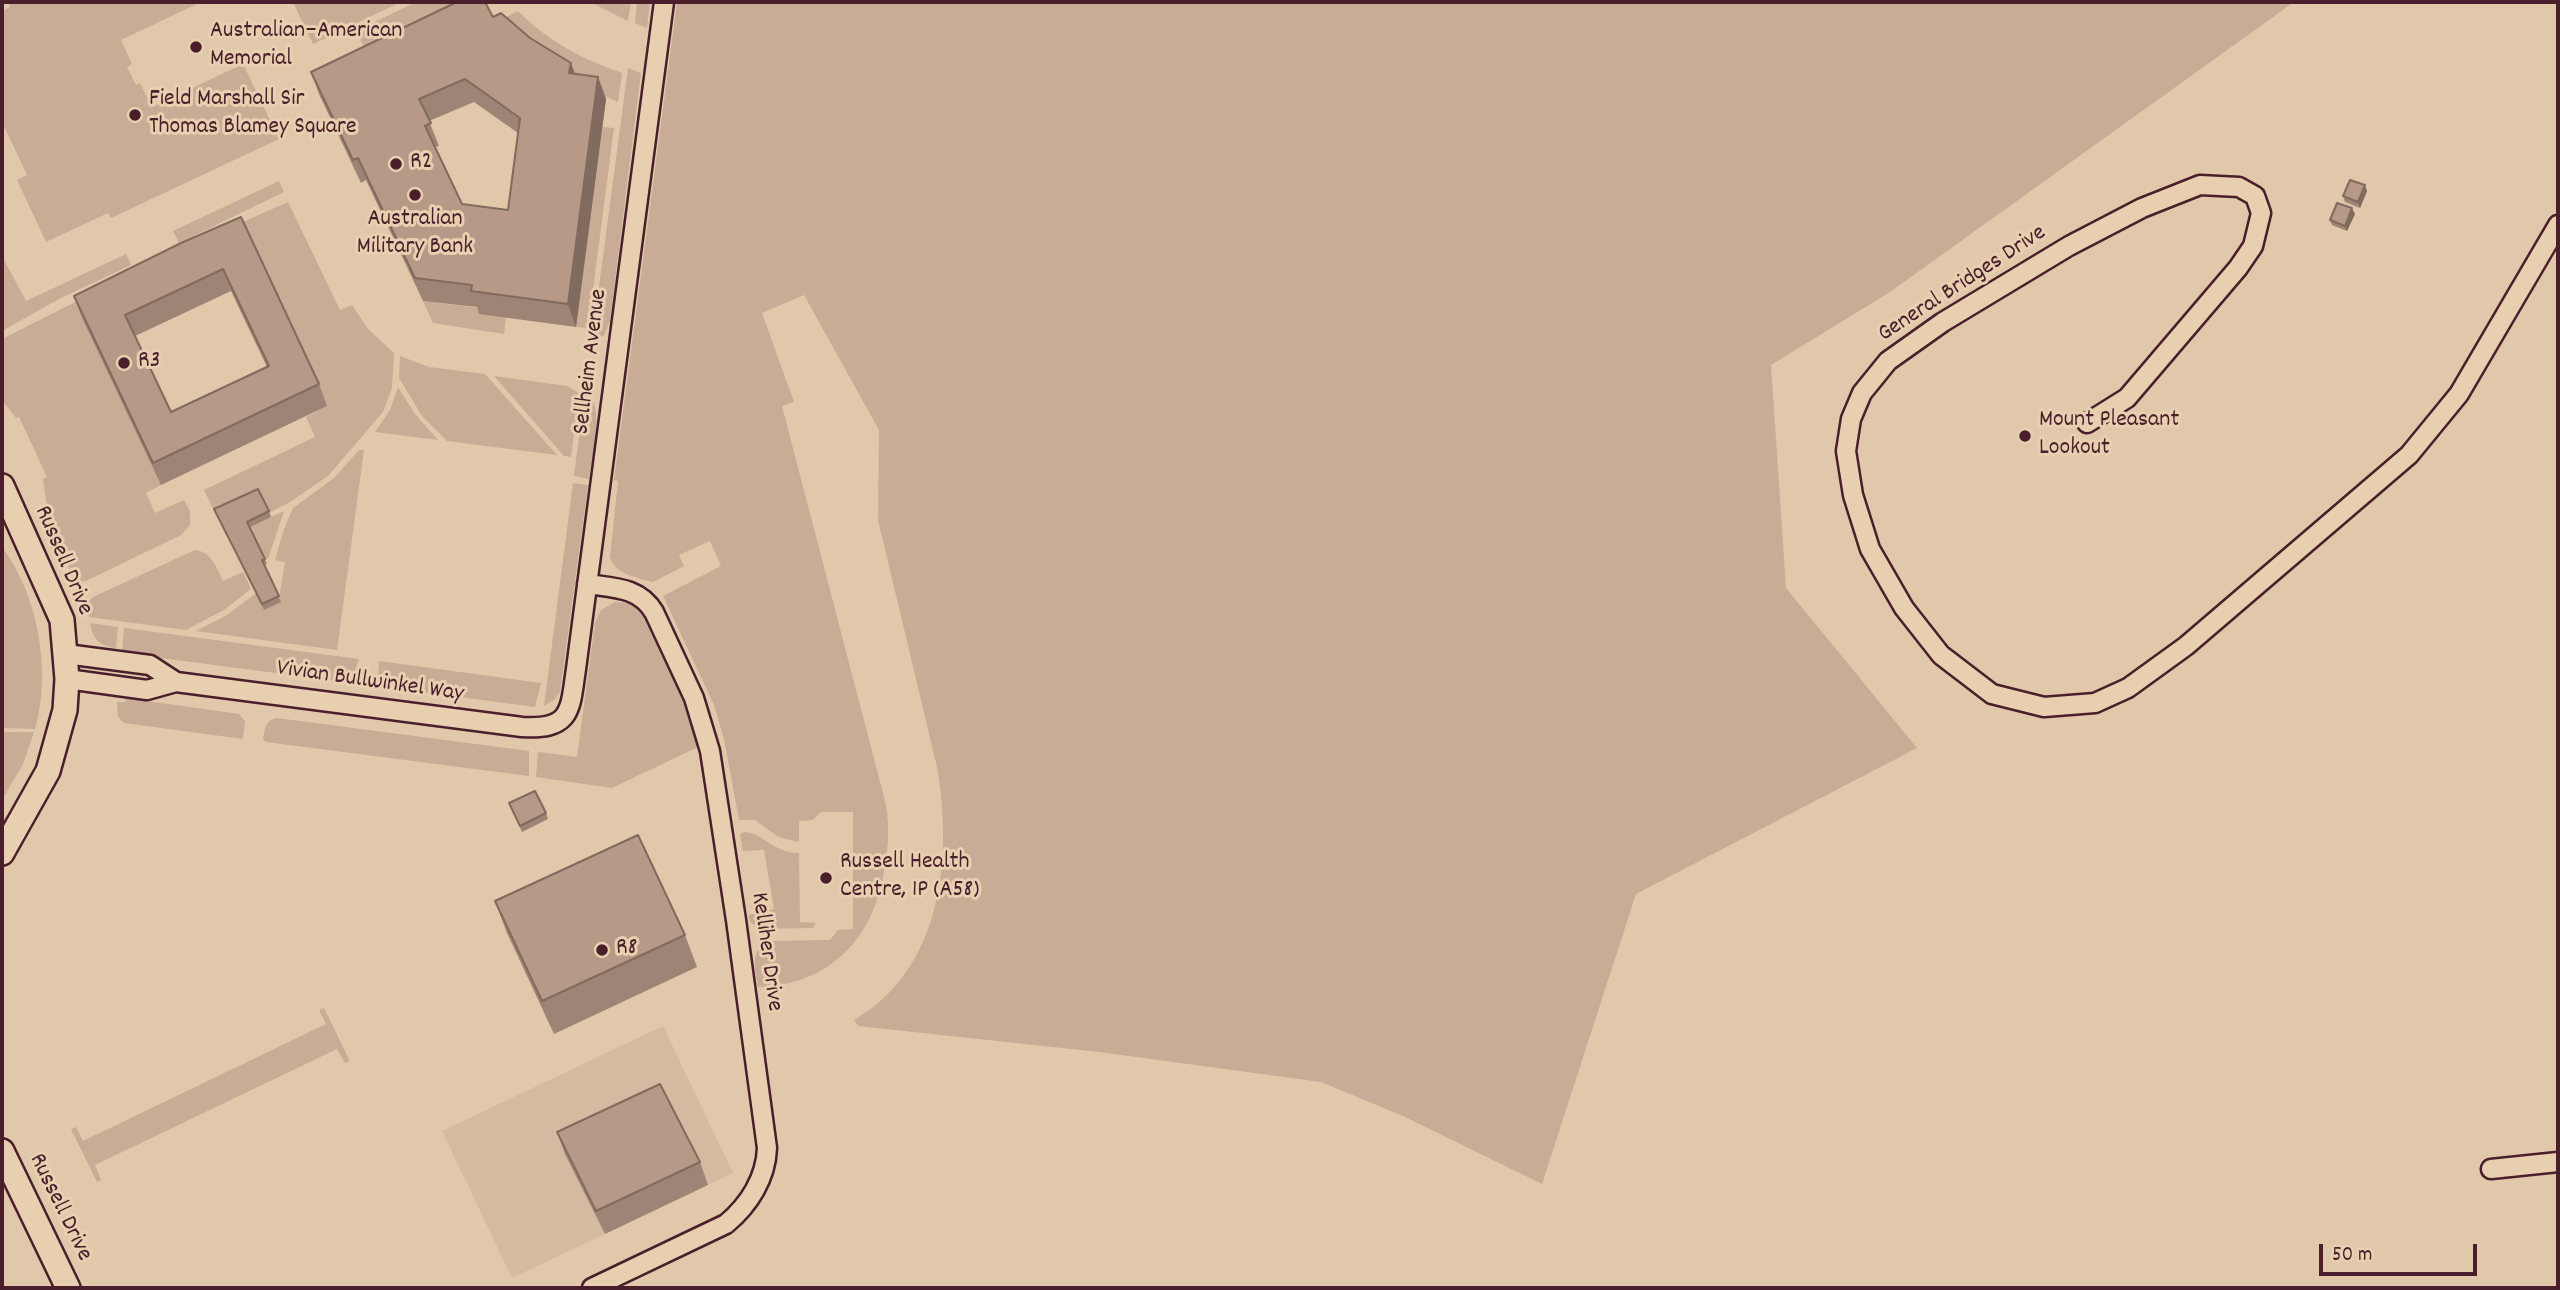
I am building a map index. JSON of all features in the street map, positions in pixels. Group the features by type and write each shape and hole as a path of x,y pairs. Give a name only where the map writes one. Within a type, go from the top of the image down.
{"street":[{"name":"Sellheim Avenue","path":"558,723 567,716 570,707 664,2"},
{"name":"General Bridges Drive","path":"2087,424 2127,398 2238,268 2253,246 2261,213 2255,196 2239,187 2200,185 2142,208 2069,246 1943,322 1888,361 1862,393 1851,419 1846,451 1853,495 1870,549 1904,608 1941,655 1992,694 2044,707 2095,703 2128,688 2186,646 2409,455 2459,394 2558,225"},
{"name":"Russell Drive","path":"2,486 62,620 67,679 65,710 48,771 2,853"},
{"name":"Kelliher Drive","path":"587,584 630,591 646,600 689,686 703,722 735,907 767,1148 764,1170 757,1186 741,1210 726,1224 592,1288"},
{"name":"Vivian Bullwinkel Way","path":"66,654 150,665 176,682"},
{"name":"Vivian Bullwinkel Way","path":"67,679 147,690 176,682 514,727 537,728 558,723"},
{"name":"Russell Drive","path":"2,1151 68,1288"},
{"path":"2491,1169 2558,1162"}],"shaded area":[{"name":"Field Marshall Sir Thomas Blamey Square","path":"8,2 201,2 121,40 132,64 127,67 136,85 140,83 152,107 243,64 279,139 111,218 108,213 46,242 17,180 27,175 2,122 2,11 10,7"},
{"path":"293,2 401,2 313,44"},
{"path":"416,2 473,2 367,52 356,31"},
{"path":"590,2 631,2 628,21"},
{"path":"637,2 650,2 647,28 635,23"},
{"path":"677,2 2294,2 1890,292 1771,365 1786,588 1917,748 1636,894 1542,1184 1403,1116 1321,1082 1099,1052 858,1026 854,1020 883,998 906,972 923,942 934,909 941,874 942,802 937,767 878,520 879,430 804,295 762,313 794,402 782,406 884,797 888,840 880,891 860,935 846,952 808,977 784,984 758,987 756,955 768,941 830,940 838,930 853,929 853,812 821,812 813,820 799,821 799,842 778,837 755,820 739,820 724,739 714,705 663,596 721,566 710,541 679,555 684,566 653,582 622,571 610,557 618,481 614,480"},
{"path":"518,11 566,48 622,73 618,102 596,92 498,21"},
{"path":"628,68 641,73 610,321 604,335 591,347"},
{"path":"602,127 614,128 588,328 576,327"},
{"path":"279,181 284,192 179,243 173,231"},
{"path":"288,202 340,310 352,305 368,329 394,353 392,388 383,412 328,476 269,513 260,495 216,515 204,490 315,437 306,417 327,406 202,240"},
{"path":"126,254 131,265 59,299 2,331 2,256 26,301"},
{"path":"115,282 81,316 161,485 146,493 155,513 184,500 190,511 190,525 181,535 86,581 76,583 50,528 43,479 47,477 19,417 16,418 2,400 2,339"},
{"path":"423,301 480,308 506,317 504,334 433,323"},
{"path":"400,356 429,367 485,374 557,455 447,441 422,416 399,378"},
{"path":"494,376 567,386 579,393 571,457 564,456"},
{"path":"398,387 415,414 438,440 375,432 390,410"},
{"path":"585,389 595,406 596,418 589,479 574,476"},
{"path":"359,450 364,450 337,650 196,631 227,615 256,593 279,598 285,562 275,560 293,508 334,478"},
{"path":"573,483 588,485 560,692 544,706"},
{"path":"284,511 268,559 264,559 249,527"},
{"path":"2,547 25,588 38,634 42,683 35,729 2,728"},
{"path":"195,550 209,557 223,581 243,572 251,589 224,610 186,630 89,617 86,604 93,597"},
{"path":"615,602 630,603 641,612 683,701 698,747 612,788 536,777 538,752 577,757 595,623 601,610"},
{"path":"90,623 118,627 116,648 98,641"},
{"path":"124,628 359,659 353,678 345,682 122,653"},
{"path":"379,661 541,683 535,707 384,687 378,679"},
{"path":"126,698 239,714 245,721 243,739 124,723 118,717 117,702 125,702"},
{"path":"277,718 529,751 529,776 266,742 263,739 266,726"},
{"path":"2,732 34,732 23,764 2,800"},
{"path":"744,832 782,850 799,853 800,922 816,923 813,928 761,929 751,923 748,915 774,909 764,850 743,851 740,834"},
{"path":"324,1008 350,1061 345,1063 337,1049 95,1165 101,1180 97,1182 71,1129 76,1127 83,1141 326,1024 319,1010"},
{"path":"663,1026 733,1173 512,1278 442,1131"}],"building":[{"name":"R2","path":"457,2 485,2 493,17 501,13 530,38 571,63 569,73 598,77 568,304 471,291 472,285 415,278 358,158 353,160 311,72","holes":["465,79 520,118 508,210 462,204 425,126 431,123 419,99"]},
{"path":"2350,180 2365,185 2358,202 2343,196"},
{"path":"2337,203 2352,208 2345,226 2330,220"},
{"name":"R3","path":"241,217 319,384 153,463 74,296 181,243","holes":["223,269 269,366 171,412 125,315"]},
{"path":"258,489 269,511 247,522 279,596 262,604 214,509"},
{"path":"535,791 546,813 520,826 509,803"},
{"name":"R8","path":"638,835 685,935 542,1001 495,901"},
{"path":"660,1084 700,1162 596,1211 557,1132"}],"place":[{"name":"Australian–American Memorial","path":"196,47"},
{"name":"Field Marshall Sir Thomas Blamey Square","path":"135,115"},
{"name":"R2","path":"396,164"},
{"name":"Australian Military Bank","path":"415,195"},
{"name":"R3","path":"124,363"},
{"name":"Mount Pleasant Lookout","path":"2025,436"},
{"name":"Russell Health Centre, 1P (A58)","path":"826,878"},
{"name":"R8","path":"602,950"}]}
